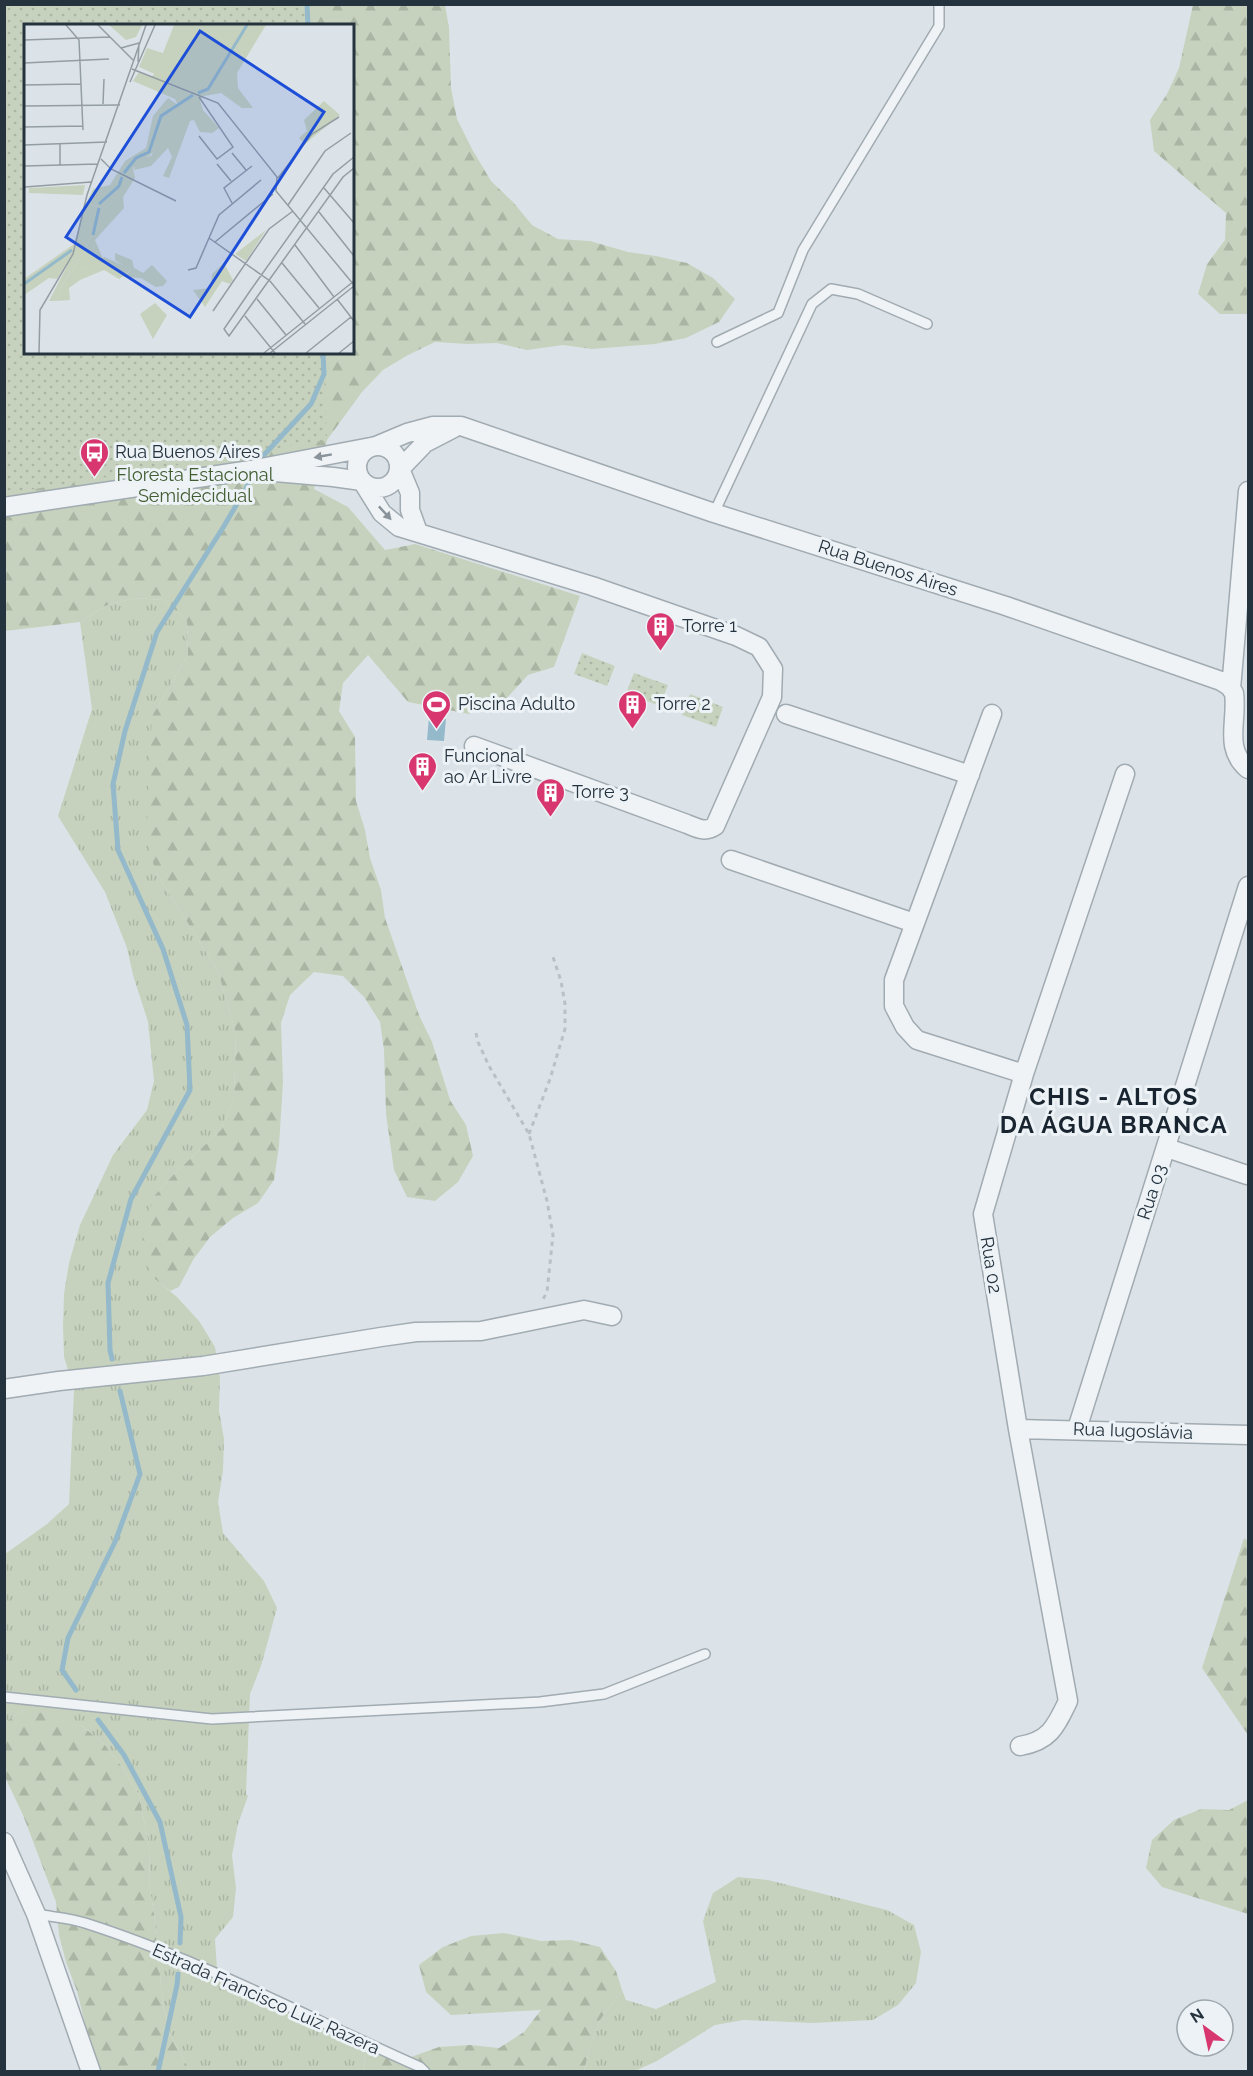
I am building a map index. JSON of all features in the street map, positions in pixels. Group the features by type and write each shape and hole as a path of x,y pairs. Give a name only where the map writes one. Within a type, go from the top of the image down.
{"street":[{"name":"Rua Buenos Aires","path":"461,426 445,431 425,443 400,469 394,483 381,489 367,486 358,476 357,463 364,452 376,446 407,433 433,426 461,426 714,513 1006,606 1221,681 1231,689"},
{"name":"Rua Buenos Aires","path":"4,507 251,470 376,446"},
{"path":"376,446 388,448 397,457 410,493 410,510 418,532"},
{"name":"Rua Buenos Aires","path":"251,470 362,481"},
{"path":"362,481 382,513 399,527 592,586 736,636 759,647 773,669 772,697 716,826 710,830 695,827 474,746"},
{"path":"1248,491 1231,689 1234,697 1234,750 1241,763 1248,769"},
{"path":"786,714 970,775"},
{"path":"992,714 894,980 894,1006 905,1027 917,1040 1024,1074"},
{"name":"Rua 02","path":"1020,1746 1034,1744 1055,1728 1068,1701 1018,1429 983,1214 1024,1074 1125,774"},
{"path":"731,860 914,923"},
{"name":"Rua 03","path":"1077,1429 1248,886"},
{"path":"1167,1148 1248,1173"},
{"path":"4,1389 202,1366 381,1336 416,1332 480,1331 584,1310 612,1316"},
{"name":"Rua Iugoslávia","path":"1018,1429 1248,1434"},
{"path":"4,1842 36,1914 91,2072"}],"lane":[{"path":"717,342 778,313 803,250 939,26 939,4"},
{"path":"714,513 813,304 831,289 858,294 927,324"},
{"path":"4,1697 212,1719 528,1703 604,1694 705,1654"},
{"name":"Estrada Francisco Luiz Razera","path":"36,1914 83,1922 206,1969 420,2067 425,2072"}],"path":[{"path":"529,1134 550,1079 565,1029 565,1004 561,981 553,957"},
{"path":"476,1034 489,1066 529,1134 554,1235 547,1292 538,1308 516,1324"}],"green space":[{"path":"5,4 307,5 308,24 24,24 24,354 323,354 327,440 5,494"},
{"name":"Floresta Estacional Semidecidual","path":"264,5 445,5 449,28 451,88 457,119 491,181 532,225 558,239 590,241 628,252 687,263 713,278 735,299 719,322 686,338 655,344 592,349 563,345 527,350 497,343 435,342 383,370 362,392 327,440 314,489 348,507 385,550 415,544 580,596 554,667 528,675 506,699 492,697 469,714 408,702 368,655 343,683 339,711 355,737 356,801 365,830 370,858 381,890 385,918 419,1015 432,1042 450,1100 466,1125 473,1156 458,1182 435,1201 407,1197 394,1170 386,1114 384,1050 380,1022 364,997 343,976 314,972 290,995 281,1023 283,1082 279,1146 274,1180 258,1203 233,1218 210,1237 193,1260 179,1287 170,1291 155,1279 140,1254 145,1223 155,1195 222,1129 234,1097 236,1034 218,971 155,871 149,844 147,813 152,716 188,655 187,621 164,600 134,598 105,606 80,622 5,631 4,407 191,354 354,354 354,24 274,24"},
{"path":"1193,5 1248,5 1248,314 1220,314 1198,294 1207,264 1225,240 1226,213 1154,151 1150,120 1167,94 1179,68"},
{"path":"134,598 164,600 187,621 188,655 152,716 155,871 218,971 236,1034 234,1097 222,1129 155,1195 155,1279 177,1297 199,1321 215,1347 220,1378 219,1410 224,1439 223,1471 218,1502 223,1533 264,1581 277,1608 261,1666 250,1694 246,1794 248,1796 238,1824 232,1855 236,1888 233,1917 215,1939 217,1969 298,2016 363,2045 365,2062 363,2071 190,2071 171,2036 163,2006 149,1883 150,1851 139,1795 122,1767 104,1744 82,1726 24,1710 5,1722 5,1554 47,1524 69,1504 74,1389 64,1357 63,1326 64,1294 69,1263 80,1225 113,1155 147,1110 154,1081 148,1022 127,948 105,892 58,816 92,709 80,622 105,606"},
{"path":"582,653 615,666 607,686 574,674"},
{"path":"634,673 668,685 660,706 626,693"},
{"path":"690,694 723,707 716,727 682,715"},
{"path":"1244,1538 1248,1541 1248,1735 1202,1668"},
{"path":"24,1710 54,1715 82,1726 104,1744 122,1767 139,1795 150,1851 149,1883 163,2006 171,2036 190,2071 88,2071 91,2048 77,1991 59,1935 56,1902 23,1815 5,1777 5,1722"},
{"path":"1248,1800 1248,1914 1162,1887 1146,1868 1152,1840 1174,1820 1201,1809 1229,1810"},
{"path":"738,1877 768,1880 887,1910 914,1925 921,1952 916,1983 898,2005 873,2020 812,2023 744,2020 715,2025 657,2061 635,2071 584,2072 600,2020 622,1990 626,2000 656,2009 716,1982 703,1921 713,1893"},
{"path":"504,1933 541,1941 571,1940 600,1947 616,1971 622,1990 600,2020 584,2071 363,2072 365,2062 363,2045 382,2055 411,2057 439,2047 470,2045 499,2048 524,2032 541,2010 451,2015 426,1992 419,1965 443,1947 471,1936"}],"water":[{"name":"Piscina Adulto","path":"429,717 446,719 444,741 427,740"}],"waterway":[{"path":"307,4 308,24"},
{"path":"264,455 311,404 324,374 323,354"},
{"path":"112,1359 108,1283 131,1199 190,1090 187,1025 163,949 118,850 113,784 125,731 157,632 248,485"},
{"path":"76,1690 62,1670 68,1638 115,1542 140,1474 120,1391"},
{"path":"98,1720 124,1755 160,1822 181,1917 180,1943"},
{"path":"158,2072 178,1974"}],"place":[{"name":"Rua Buenos Aires","path":"94,478"},
{"name":"Torre 1","path":"661,652"},
{"name":"Piscina Adulto","path":"437,730"},
{"name":"Torre 2","path":"633,730"},
{"name":"Funcional ao Ar Livre","path":"423,792"},
{"name":"Torre 3","path":"551,818"}],"district":[{"name":"CHIS - ALTOS DA ÁGUA BRANCA","path":"1114,1111"}]}
